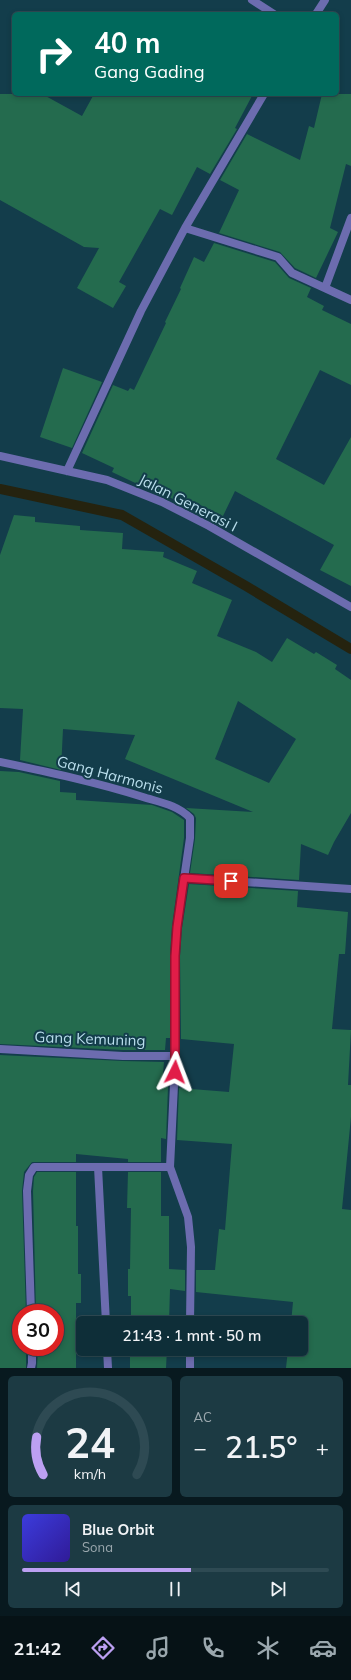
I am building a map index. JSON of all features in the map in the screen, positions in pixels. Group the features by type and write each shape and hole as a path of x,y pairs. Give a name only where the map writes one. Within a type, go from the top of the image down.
{"street":[{"path":"252,0 271,12"},
{"path":"317,12 325,0"},
{"path":"67,472 141,311 185,228 263,96"},
{"path":"325,288 351,218"},
{"path":"185,228 278,257 292,273 351,300"},
{"name":"Jalan Generasi I","path":"0,456 107,480 162,502 209,526 351,607"},
{"name":"Gang Harmonis","path":"0,762 108,786 184,811 190,818 190,838 184,878"},
{"path":"190,1316 191,1247 188,1217 170,1167 176,1056 175,956 177,927 184,878 351,889"},
{"name":"Gang Kemuning","path":"0,1049 123,1056 176,1056"},
{"path":"98,1167 106,1316"},
{"path":"31,1304 27,1191 29,1175 34,1168 170,1167"},
{"path":"31,1368 32,1356"},
{"path":"107,1356 108,1368"},
{"path":"190,1356 190,1368"}],"building":[{"path":"0,94 12,94 12,96 46,96 82,116 93,96 252,96 235,128 237,129 210,174 197,167 172,215 160,209 119,282 126,286 113,308 77,288 99,248 84,247 0,200"},
{"path":"351,94 351,166 346,164 330,228 338,232 316,278 295,268 280,252 219,233 239,190 220,180 247,134 300,160 309,126 314,128 322,96"},
{"path":"214,243 275,262 289,278 311,288 307,297 324,306 322,310 351,324 351,385 320,370 276,459 324,485 351,437 351,586 320,570 334,545 235,491 223,516 188,499 185,505 149,487 148,489 112,472 114,468 82,453 113,385 128,391 130,388 134,390 166,323 165,322 194,257 204,262"},
{"path":"63,368 102,382 72,448 40,437"},
{"path":"14,515 35,517 35,522 80,526 80,530 123,533 122,549 164,552 163,557 197,571 192,583 232,600 217,636 256,652 272,662 287,638 314,654 316,652 337,665 335,669 351,680 351,813 328,855 301,844 299,880 190,873 195,839 196,818 194,814 186,808 253,812 125,759 135,735 63,729 61,770 20,760 23,709 0,708 0,555","holes":["238,701 296,739 269,783 215,759"]},
{"path":"0,771 19,772 60,781 60,792 76,793 76,800 152,805 172,812 184,820 184,838 172,926 170,956 170,1038 166,1038 165,1050 123,1050 0,1044"},
{"path":"189,884 298,891 297,907 348,912 345,954 339,954 332,1029 351,1030 348,1085 351,1085 351,1117 342,1209 351,1210 351,1368 286,1368 287,1356 308,1356 308,1316 292,1316 293,1302 196,1292 196,1270 215,1270 219,1229 225,1230 232,1144 177,1140 179,1088 229,1092 234,1044 181,1039 180,956 182,928"},
{"path":"0,1055 164,1062 162,1087 168,1087 166,1139 161,1138 161,1162 128,1162 128,1159 76,1154 76,1162 32,1162 24,1172 22,1191 26,1304 12,1304 12,1356 26,1356 26,1368 0,1368"},
{"path":"37,1172 76,1172 76,1226 78,1226 78,1274 81,1274 81,1303 76,1303 76,1368 37,1368 38,1356 64,1356 64,1304 36,1304 34,1177"},
{"path":"128,1172 161,1172 161,1216 169,1216 169,1269 185,1270 185,1291 170,1289 169,1316 131,1316 131,1296 128,1296 128,1269 130,1269 131,1208 127,1208"},
{"path":"130,1356 167,1356 166,1368 130,1368"}],"waterway":[{"path":"0,489 122,515 246,586 351,649"}],"route":[{"path":"175,1072 175,956 177,927 184,878 231,881"}]}
